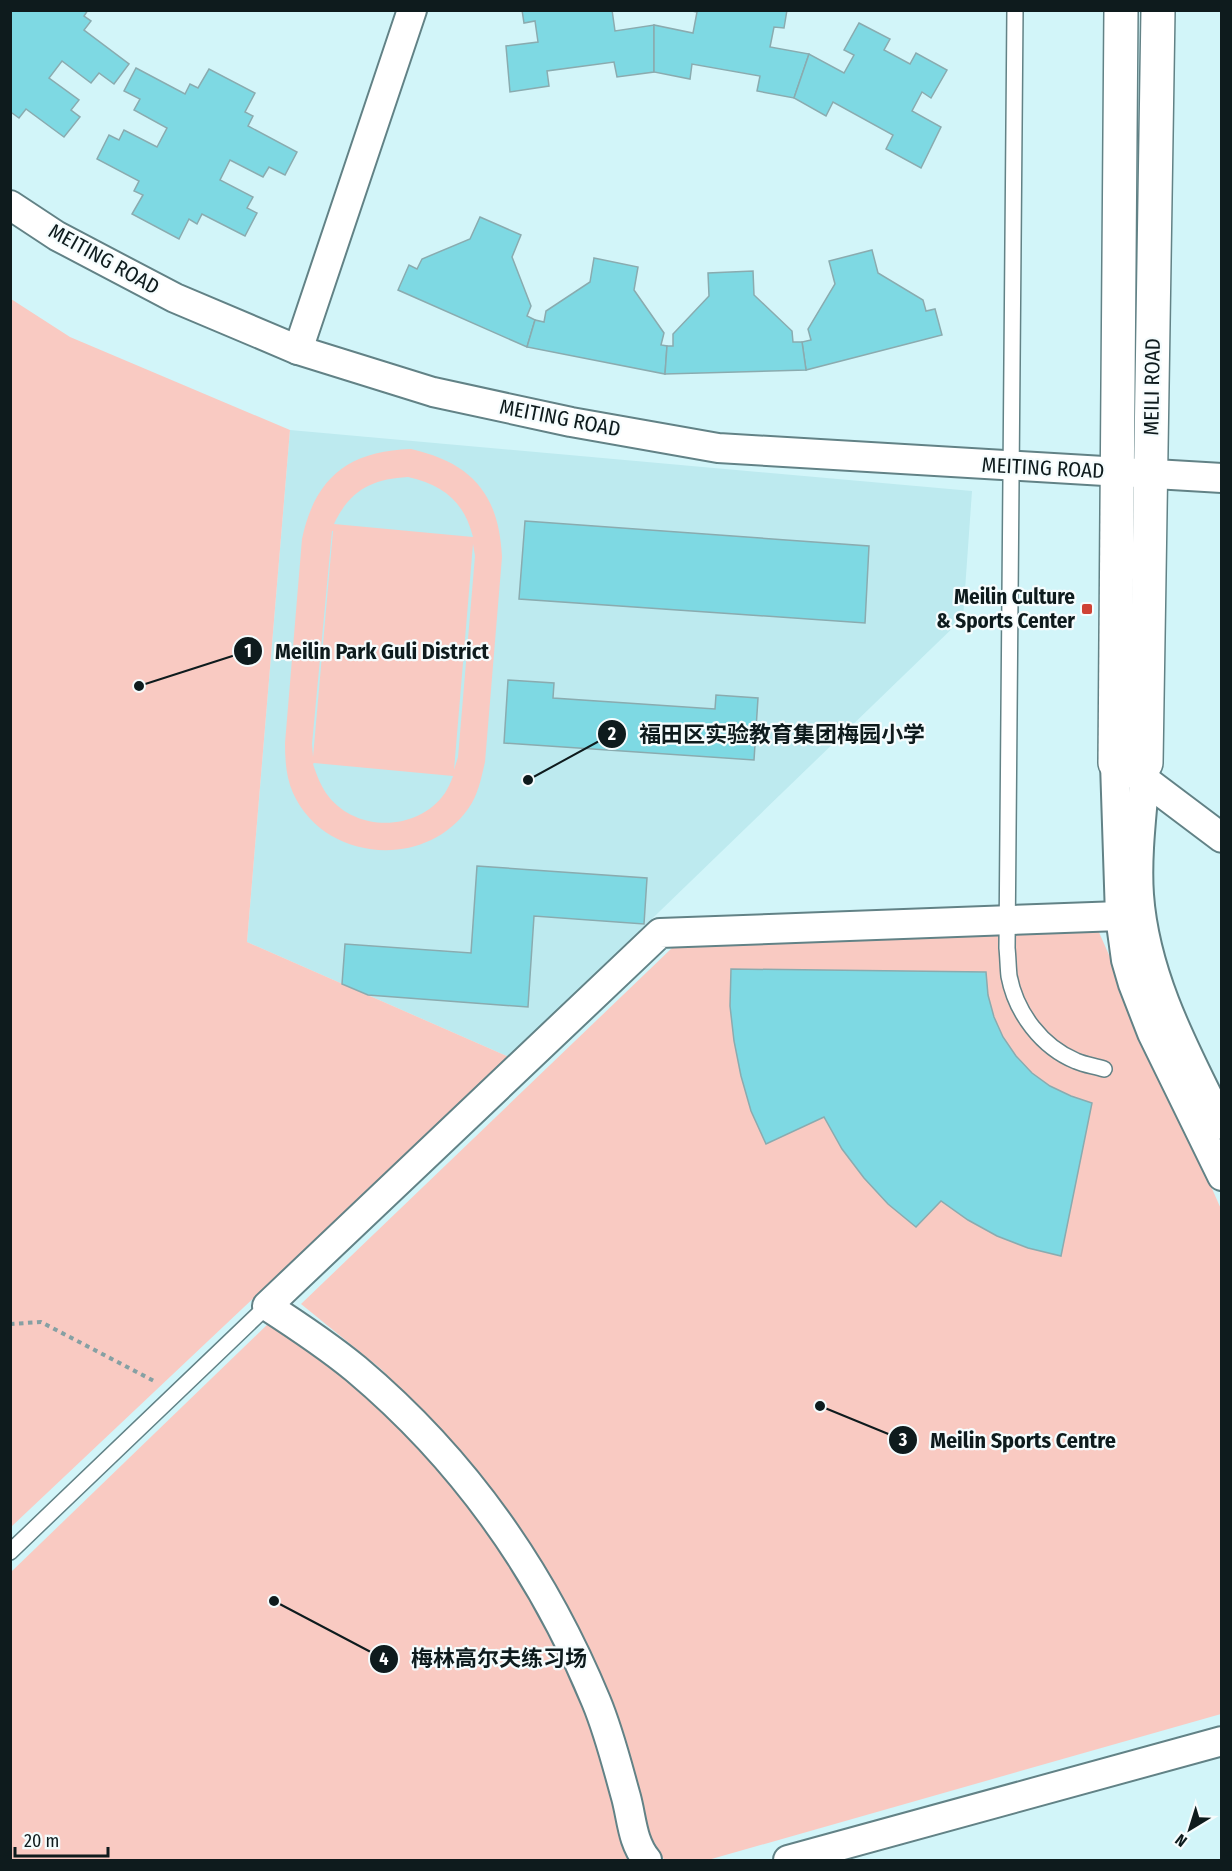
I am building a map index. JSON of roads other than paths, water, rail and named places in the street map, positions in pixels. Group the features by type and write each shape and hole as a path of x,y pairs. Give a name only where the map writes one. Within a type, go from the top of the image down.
{"street":[{"path":"298,350 412,10"},
{"name":"MEILI ROAD","path":"1120,10 1117,472 1135,769"},
{"name":"MEILI ROAD","path":"1135,769 1150,474 1158,10"},
{"name":"MEITING ROAD","path":"10,205 57,236 175,298 298,350 433,392 570,422 718,448 1221,478"},
{"path":"1135,769 1221,838"},
{"path":"1135,769 1120,916 1126,960 1142,1009 1221,1176"},
{"path":"1135,769 1139,893 1148,952 1170,1016 1221,1125"},
{"path":"648,1860 635,1840 614,1753 597,1704 576,1656 553,1609 498,1521 452,1464 395,1403 314,1337 267,1306 660,933 1120,916"},
{"path":"788,1860 1221,1741"}],"lane":[{"path":"1015,10 1009,976 1017,1003 1032,1027 1052,1047 1076,1061 1104,1069"},
{"path":"10,1552 267,1306"}],"place":[{"name":"Meilin Culture & Sports Center","path":"1087,609"},
{"name":"Meilin Park Guli District","path":"139,686"},
{"name":"福田区实验教育集团梅园小学","path":"528,780"},
{"name":"Meilin Sports Centre","path":"820,1406"},
{"name":"梅林高尔夫练习场","path":"274,1601"}]}
